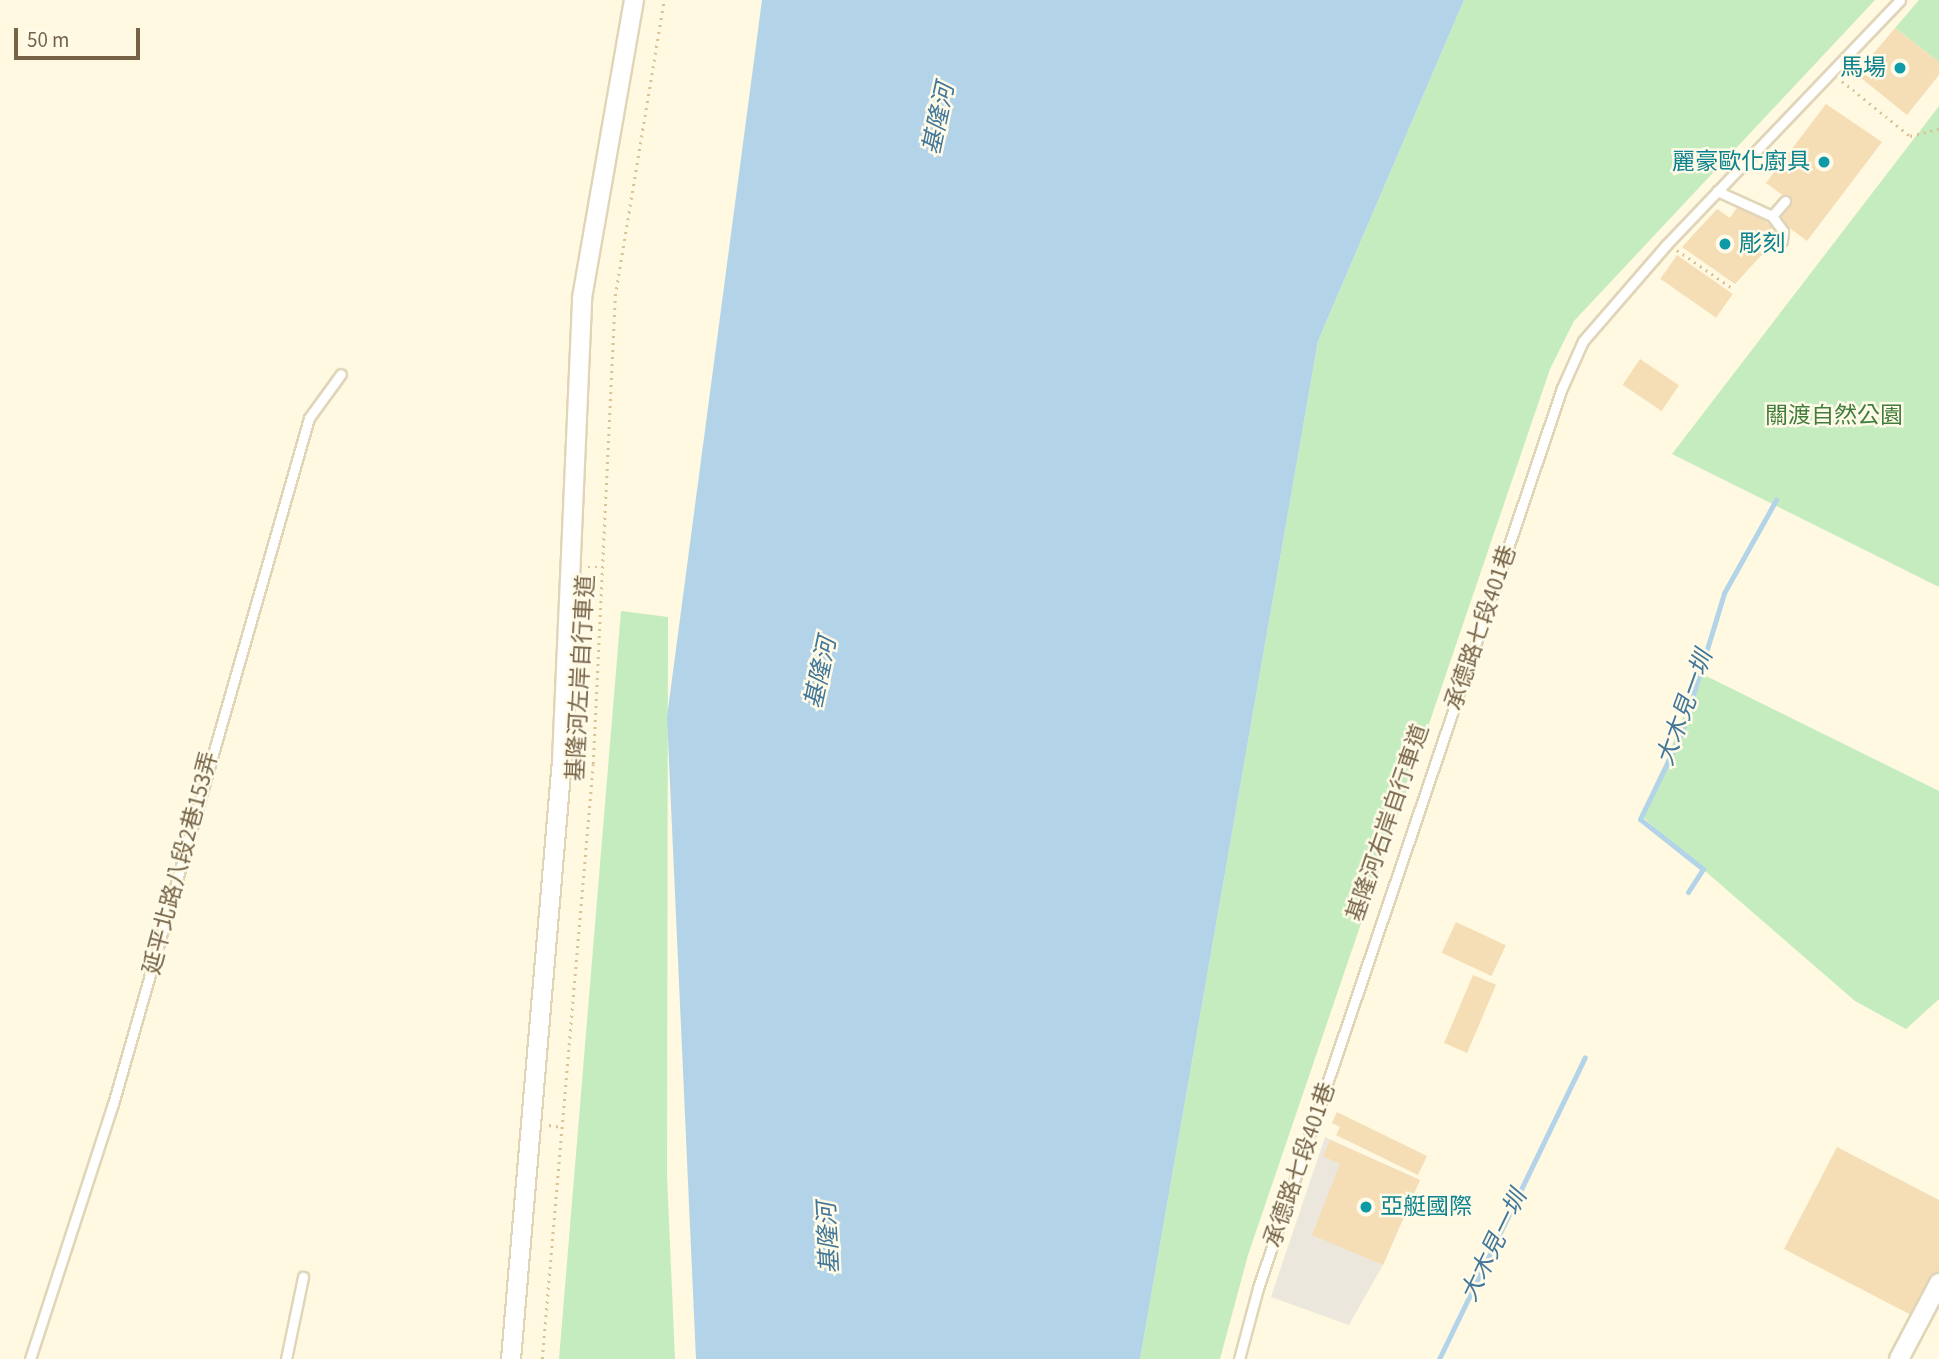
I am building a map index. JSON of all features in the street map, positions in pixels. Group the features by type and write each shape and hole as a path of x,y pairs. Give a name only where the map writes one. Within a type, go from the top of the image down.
{"street":[{"path":"511,1359 562,761 582,298 634,0"},
{"path":"1899,1359 1939,1283"}],"lane":[{"name":"承德路七段401巷","path":"1239,1359 1258,1288 1562,388 1583,341 1667,244 1900,0"},
{"path":"1717,191 1772,216 1783,231 1782,241"},
{"path":"1772,216 1784,201"},
{"name":"延平北路八段2巷153弄","path":"30,1359 114,1104 309,418 341,374"},
{"path":"286,1359 303,1277"}],"path":[{"name":"基隆河左岸自行車道","path":"542,1359 593,764 615,296 664,0"},
{"path":"1832,71 1910,136 1939,129"},
{"path":"1667,244 1732,288"}],"shaded area":[{"name":"亞艇國際","path":"1325,1137 1420,1180 1383,1265 1349,1325 1271,1297"}],"green space":[{"path":"1464,0 1875,0 1574,321 1550,369 1248,1255 1220,1359 1140,1359 1318,341"},
{"path":"1919,0 1939,0 1939,62 1895,28"},
{"name":"關渡自然公園","path":"1939,106 1939,587 1672,454"},
{"path":"621,611 668,617 667,1176 675,1359 559,1359"},
{"path":"1700,673 1939,791 1939,999 1906,1029 1855,1001 1644,818"}],"water":[{"name":"基隆河","path":"762,0 1464,0 1318,341 1140,1359 696,1359 667,717"}],"building":[{"name":"馬場","path":"1895,28 1939,62 1939,75 1907,115 1856,74"},
{"name":"麗豪歐化廚具","path":"1826,104 1882,142 1807,241 1779,220 1792,202 1766,183"},
{"name":"彫刻","path":"1740,203 1773,227 1762,241 1769,247 1735,284 1682,247 1717,209 1730,218"},
{"path":"1677,255 1733,294 1716,318 1660,279"},
{"path":"1640,359 1679,385 1662,411 1623,385"},
{"path":"1456,922 1506,945 1491,976 1442,953"},
{"path":"1473,975 1496,985 1467,1053 1444,1043"},
{"path":"1337,1112 1427,1156 1418,1175 1336,1135 1340,1127 1332,1123"},
{"name":"亞艇國際","path":"1330,1140 1420,1180 1383,1265 1312,1235 1340,1164 1323,1156"},
{"path":"1837,1147 1939,1200 1939,1276 1917,1318 1784,1249"}],"waterway":[{"name":"大木見一圳","path":"1688,892 1703,869 1640,819 1681,734 1724,593 1776,500"},
{"name":"大木見一圳","path":"1439,1359 1585,1057"}],"place":[{"name":"馬場","path":"1900,68"},
{"name":"麗豪歐化廚具","path":"1824,162"},
{"name":"彫刻","path":"1725,244"},
{"name":"亞艇國際","path":"1366,1207"}]}
